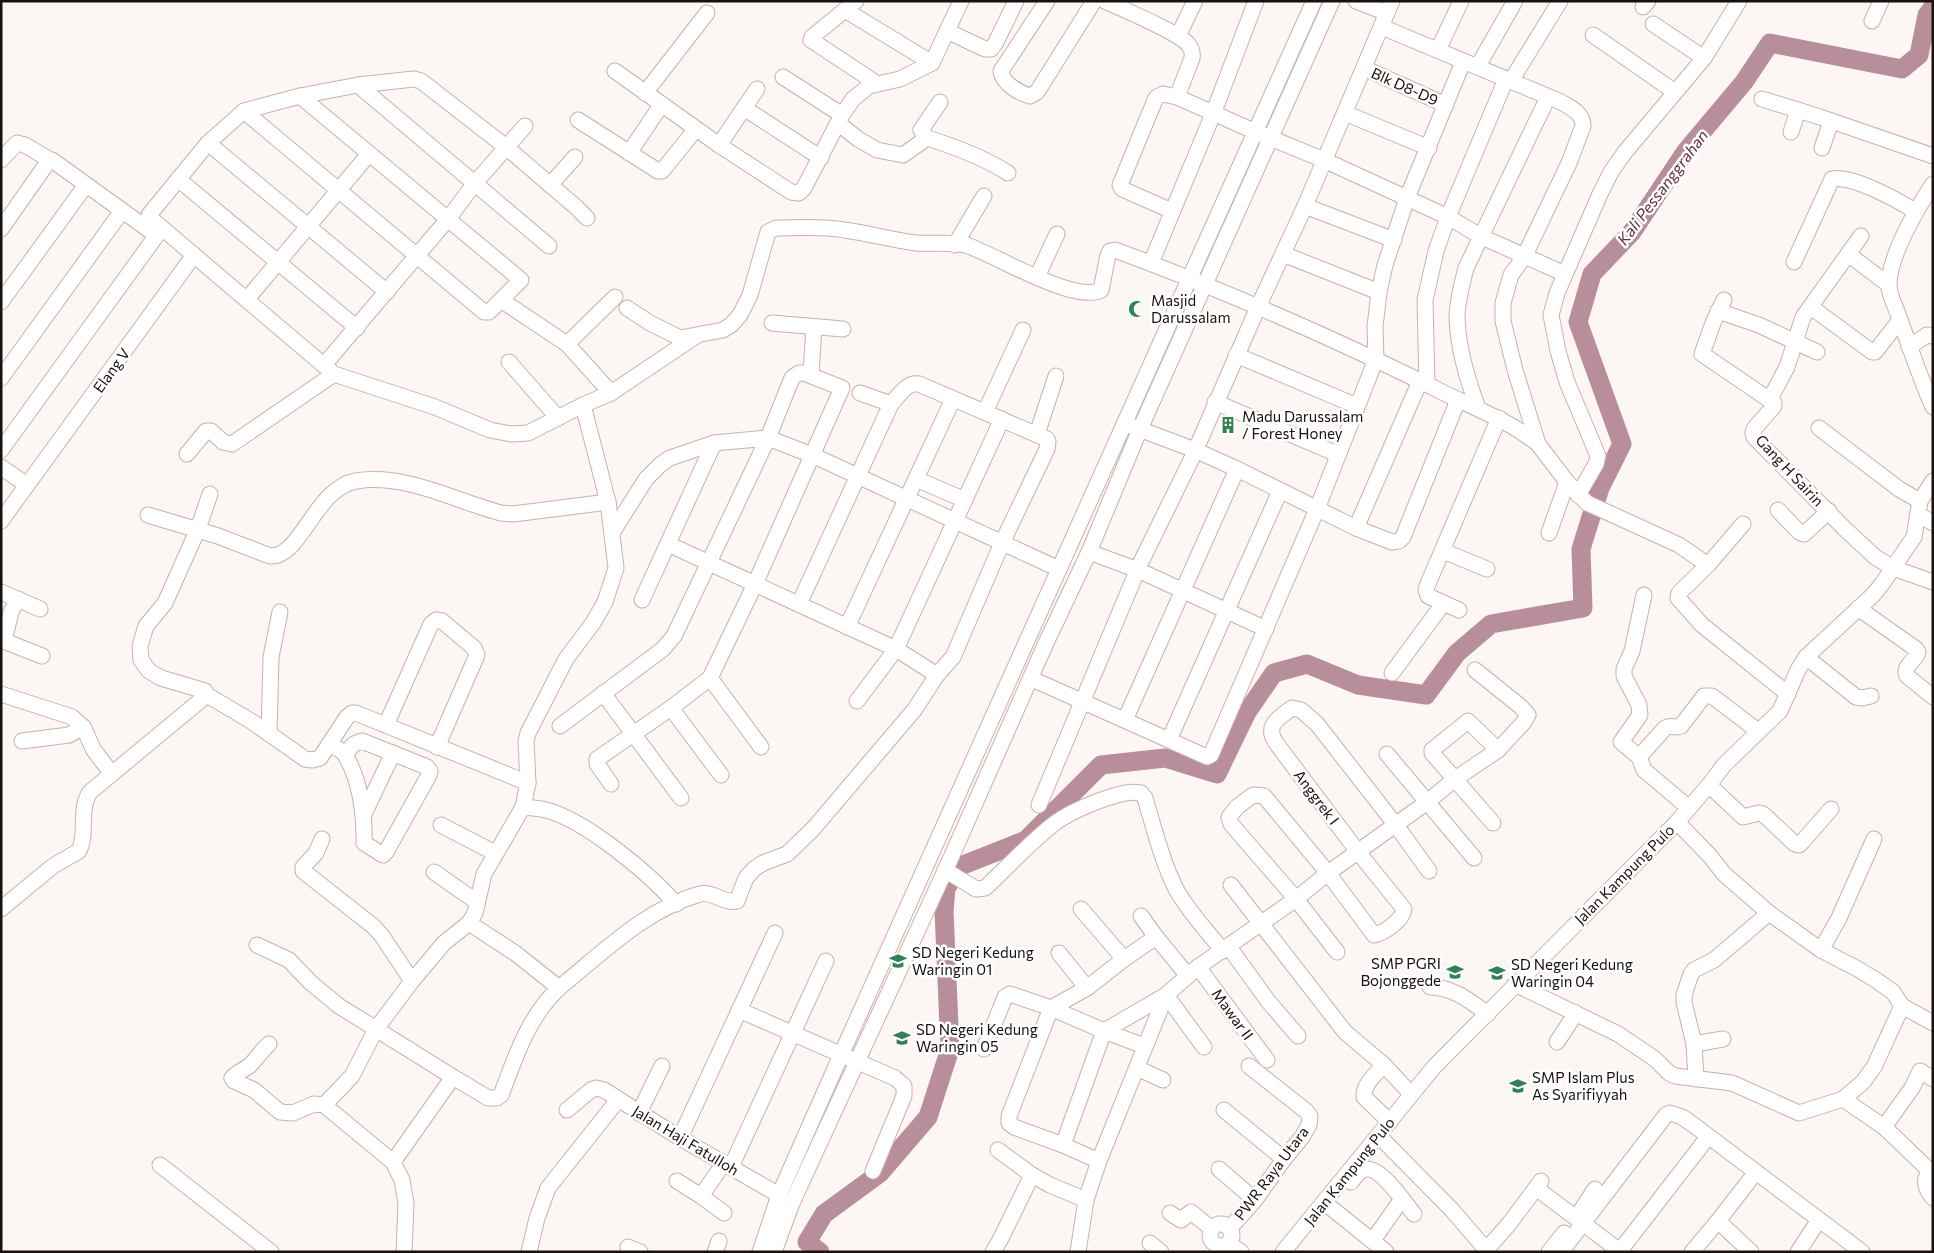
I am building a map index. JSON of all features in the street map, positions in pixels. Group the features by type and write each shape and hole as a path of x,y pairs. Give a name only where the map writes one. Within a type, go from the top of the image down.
{"street":[{"path":"615,71 719,145 796,193 804,188 840,119 863,89 876,83 900,79 932,63 961,1"},
{"path":"947,32 985,49 991,49 1016,1"},
{"path":"1048,1 1001,71 1002,77 1006,82 1030,96 1037,92 1094,1"},
{"path":"1105,1 1178,36 1189,46 1193,54 1177,97"},
{"path":"1178,36 1195,1"},
{"path":"1151,263 1213,114 1256,1"},
{"path":"774,1252 792,1203 950,870 1046,643 1089,552 1132,426 1190,279 1314,1"},
{"path":"760,1252 779,1195 1059,569 1205,285 1332,1"},
{"path":"1038,805 1138,570 1195,450 1236,355 1305,206 1390,7 1356,1"},
{"path":"1438,50 1461,1"},
{"path":"1032,679 1207,757 1211,755 1317,509 1337,454 1376,359 1375,327 1379,292 1385,265 1407,198 1446,104 1470,64 1515,1"},
{"path":"1356,528 1424,383 1425,300 1436,251 1448,218 1509,80 1560,1"},
{"path":"1582,499 1598,456 1568,382 1551,325 1553,306 1565,274 1611,172 1625,152 1704,58 1739,1"},
{"path":"1872,21 1881,1"},
{"path":"876,83 811,40 850,6 932,63"},
{"path":"645,92 707,13"},
{"path":"1652,24 1704,58"},
{"path":"1382,27 1561,102 1579,114 1583,120 1583,126 1569,163 1524,257 1511,275 1503,303 1503,321 1515,370 1538,444"},
{"path":"1593,35 1675,92"},
{"name":"Blk D8-D9","path":"1364,68 1446,104"},
{"path":"783,77 840,119 858,139 876,150 903,155 927,138"},
{"path":"159,232 149,215 208,143 244,111 300,96 358,85 414,79 421,80 506,147 587,218"},
{"path":"358,85 549,246"},
{"path":"719,145 757,89"},
{"path":"1172,211 1122,189 1120,185 1156,97 1163,94 1177,97 1324,160 1407,198 1524,257 1565,274"},
{"path":"244,111 484,312 489,312 521,280 300,96"},
{"path":"1478,408 1462,362 1457,317 1466,268 1548,97"},
{"path":"1762,99 1933,156"},
{"path":"940,102 921,130 927,138 958,147 1008,173"},
{"path":"629,153 662,104"},
{"path":"744,108 820,158"},
{"path":"1791,132 1798,110"},
{"path":"1345,113 1429,148"},
{"path":"578,120 629,153 662,171 696,129"},
{"path":"1822,148 1831,121"},
{"path":"187,454 206,431 211,432 223,442 232,444 329,370 357,328 448,219 475,183 525,126"},
{"path":"1,160 17,143 25,145 52,160 122,210 194,255 329,370 435,407 490,430 528,433 611,393 696,336"},
{"path":"208,143 387,292"},
{"path":"247,299 369,154"},
{"path":"550,185 575,157"},
{"path":"1,229 50,160"},
{"path":"1794,262 1832,179 1840,178 1854,181 1892,198 1916,212"},
{"path":"178,179 357,328"},
{"path":"1,302 86,185"},
{"path":"1931,191 1916,212 1893,262 1889,285 1894,306 1933,407"},
{"path":"955,245 984,196"},
{"path":"1305,206 1394,240"},
{"path":"1,378 122,210"},
{"path":"627,308 650,323 680,338 723,330 731,325 740,315 750,296 768,232 776,228 842,229 905,241 966,245 1037,277 1092,292 1102,288 1108,255 1110,251 1115,250 1258,307 1376,359 1458,400 1499,418 1520,430 1538,444 1582,499 1604,512 1679,545 1708,565"},
{"path":"1,450 159,232"},
{"path":"1037,277 1057,234"},
{"path":"1817,352 1794,342 1721,306 1702,354 1770,399 1787,367 1794,342 1803,317 1861,236"},
{"path":"1283,254 1379,292"},
{"path":"1848,254 1889,285"},
{"name":"Elang V","path":"1,521 194,255"},
{"path":"567,344 614,297"},
{"path":"501,300 567,344 611,393"},
{"path":"1811,307 1872,352 1875,352 1900,320"},
{"path":"772,324 844,329"},
{"path":"811,374 814,327"},
{"path":"986,412 1023,330"},
{"path":"1909,347 1927,334 1933,336"},
{"path":"1236,355 1357,406"},
{"path":"509,362 558,418"},
{"path":"560,726 669,643 768,438 792,378 799,373 811,374 842,388 755,584 710,678 598,759 597,764 611,784"},
{"path":"1037,434 1056,376"},
{"path":"256,944 289,960 330,999 376,1029 488,1098 497,1098 501,1095 528,1028 559,988 622,936 676,904 703,893 732,902 737,901 746,878 754,869 764,862 787,854 813,829 915,709 958,647 1002,543 1047,449 1047,439 915,383 908,386 891,404 798,604"},
{"path":"860,393 891,404"},
{"path":"847,627 953,399"},
{"name":"Gang H Sairin","path":"1770,399 1774,406 1754,429 1754,437 1875,557 1894,568 1933,582"},
{"path":"1132,426 1195,450 1356,528 1392,542 1399,541 1403,537 1458,400"},
{"path":"1215,402 1337,454"},
{"path":"324,1105 352,1076 376,1029 412,980 444,943 470,923 475,913 484,874 494,853 523,807 528,783 526,741 528,733 566,659 593,623 605,602 616,568 608,502 583,405"},
{"path":"1458,610 1428,596 1426,590 1499,418"},
{"path":"857,701 896,649 1002,419"},
{"path":"1819,428 1899,489 1933,523"},
{"path":"612,533 653,470 670,458 714,443 768,438 858,476 1059,569"},
{"path":"642,600 714,443"},
{"path":"1,467 27,485"},
{"path":"1125,720 1237,470"},
{"path":"916,479 964,500"},
{"path":"148,514 198,529 270,556 282,555 288,550 325,499 344,484 371,480 414,486 501,513 513,514 608,502"},
{"name":"Jalan Kampung Pulo","path":"1283,1252 1440,1062 1677,822 1724,765 1780,710 1806,657 1873,595 1894,568 1914,537 1919,508 1933,481"},
{"path":"1549,533 1567,482"},
{"path":"1169,740 1280,491"},
{"path":"210,494 198,529 165,603 146,626 140,654 141,660 149,671 161,678 205,691 207,695 308,760 320,758 347,717 352,713 528,783"},
{"path":"1778,510 1799,532 1804,534 1829,512"},
{"path":"1743,524 1708,565 1679,594 1678,598 1702,625 1788,694"},
{"path":"668,544 896,649 938,675"},
{"path":"1443,551 1487,569"},
{"path":"1089,552 1138,570 1266,629"},
{"path":"1,592 40,609"},
{"path":"1644,595 1632,652 1624,672 1638,705 1640,715 1621,742 1639,757 1644,770 1690,808"},
{"path":"18,598 5,632 4,641 42,656"},
{"path":"1392,673 1443,604"},
{"path":"1858,608 1916,649 1917,655 1905,672 1907,676 1933,697"},
{"path":"269,734 271,657 280,612"},
{"path":"386,725 431,624 436,620 442,621 474,648 477,656 437,747"},
{"path":"1029,637 1046,643"},
{"path":"1806,657 1856,697 1871,696"},
{"path":"1063,1145 1104,1031 1166,995 1193,972 1296,899 1328,873 1426,803 1455,779 1498,750 1524,722 1528,715 1525,710 1475,670"},
{"path":"710,678 761,747"},
{"path":"603,693 681,798"},
{"path":"1,694 72,717 83,727 93,749 112,774"},
{"path":"1639,757 1665,728 1681,726 1707,694 1758,731"},
{"path":"1,909 53,866 79,852 82,844 84,811 90,792 207,695"},
{"path":"671,708 721,775"},
{"name":"Anggrek I","path":"1328,873 1374,935 1394,924 1402,916 1404,910 1358,852 1271,735 1271,729 1275,722 1292,708 1301,710 1317,724 1396,824"},
{"path":"1493,823 1432,753 1432,750 1464,718 1498,750"},
{"path":"22,741 69,735 83,727"},
{"path":"986,734 1004,741"},
{"path":"330,744 345,754 359,792 363,816 364,843 383,855 396,835 430,771 427,767 362,741 354,744 345,754"},
{"path":"363,816 393,753"},
{"path":"1387,754 1426,803 1474,858"},
{"path":"1709,785 1743,817 1759,813 1763,814 1795,844 1799,845 1831,809"},
{"path":"933,852 950,870 976,889 985,888 1056,822 1106,797 1136,791 1141,793 1145,798 1176,889 1187,905 1298,1036"},
{"path":"1328,873 1264,796 1253,795 1237,807 1229,817 1231,824 1296,899 1337,952"},
{"path":"523,807 547,810 589,832 651,877 676,904"},
{"path":"1677,822 1729,878 1768,913 1820,950 1856,968 1882,984 1893,992 1902,1006 1933,1023"},
{"path":"1396,824 1429,871"},
{"path":"441,825 494,853"},
{"path":"1820,950 1839,918 1874,839"},
{"path":"322,840 316,853 302,870 373,926 412,980"},
{"path":"434,872 477,902"},
{"path":"1231,885 1345,1032 1384,1065 1412,1094"},
{"path":"1080,909 1124,959"},
{"path":"1696,1079 1694,1044 1684,1002 1684,995 1691,974 1694,970 1714,960 1768,913"},
{"name":"Mawar II","path":"1141,916 1156,937 1193,972 1267,1060"},
{"path":"470,923 515,952 559,988"},
{"path":"680,1138 775,933"},
{"path":"1099,1161 1014,1127 1009,1123 1009,1116 1051,1008 1087,988 1156,937"},
{"path":"1060,953 1087,988"},
{"path":"701,1196 727,1165 792,1034 826,960"},
{"path":"1515,984 1618,1034 1655,1059 1669,1073 1675,1076 1732,1083 1799,1113 1843,1100 1859,1086 1871,1071 1902,1006"},
{"path":"1430,987 1450,989 1488,1014"},
{"path":"984,1049 1008,994 1014,994 1051,1008 1144,1046"},
{"path":"1078,1252 1086,1200 1099,1161 1166,995"},
{"path":"1166,995 1204,1047"},
{"path":"739,1010 895,1078 904,1086 905,1090 873,1171"},
{"path":"1557,1042 1576,1013"},
{"path":"1694,1044 1723,1039"},
{"path":"268,1044 258,1053 250,1065 232,1078 234,1081 254,1090 280,1112 293,1112 314,1104 324,1105 393,1162 402,1180 406,1203 404,1252"},
{"path":"1384,1065 1363,1091 1364,1097 1390,1122"},
{"path":"639,1113 662,1066"},
{"name":"PWR Raya Utara","path":"1221,1241 1255,1200 1309,1125 1310,1116 1306,1111 1249,1066"},
{"path":"1137,1068 1164,1080"},
{"path":"1884,1128 1912,1088 1920,1071 1933,1079"},
{"path":"393,1162 453,1077"},
{"path":"567,1110 596,1088 604,1090 618,1100"},
{"name":"Jalan Haji Fatulloh","path":"529,1252 537,1218 548,1188 618,1100 779,1195"},
{"path":"1843,1100 1884,1128 1930,1172 1927,1175 1926,1184 1927,1190 1933,1198"},
{"path":"1224,1110 1284,1159"},
{"path":"1549,1252 1580,1222 1666,1115 1670,1113 1682,1117 1862,1252"},
{"path":"1378,1136 1452,1210 1487,1251 1539,1184 1580,1222 1620,1252 1708,1136"},
{"path":"998,1150 1032,1176 1086,1200"},
{"path":"160,1165 271,1252"},
{"path":"1219,1169 1255,1200"},
{"path":"1298,1252 1302,1242 1330,1207 1360,1171 1365,1169 1378,1172 1414,1214"},
{"path":"1692,1252 1756,1172"},
{"path":"993,1252 1032,1176"},
{"path":"677,1181 724,1213"},
{"path":"1562,1252 1580,1222 1595,1189"},
{"path":"1373,1240 1402,1199"},
{"path":"1330,1207 1386,1252"},
{"path":"1170,1213 1181,1220 1191,1212 1221,1241"},
{"path":"1798,1252 1819,1220"},
{"path":"1718,1221 1744,1249"}],"waterway":[{"name":"Kali Pessanggrahan","path":"820,1252 807,1242 824,1214 880,1173 928,1117 950,1049 944,911 946,889 958,867 1026,840 1101,765 1165,758 1217,774 1247,712 1274,673 1307,664 1358,685 1426,695 1457,653 1491,624 1583,608 1581,549 1600,488 1622,444 1578,322 1592,274 1632,232 1686,151 1744,82 1770,43 1902,69 1919,55 1927,15 1933,7"}],"place":[{"name":"Masjid Darussalam","path":"1137,309"},
{"name":"Madu Darussalam / Forest Honey","path":"1228,425"},
{"name":"SD Negeri Kedung Waringin 01","path":"898,961"},
{"name":"SMP PGRI Bojonggede","path":"1455,972"},
{"name":"SD Negeri Kedung Waringin 04","path":"1497,973"},
{"name":"SD Negeri Kedung Waringin 05","path":"902,1038"},
{"name":"SMP Islam Plus As Syarifiyyah","path":"1518,1086"}]}
